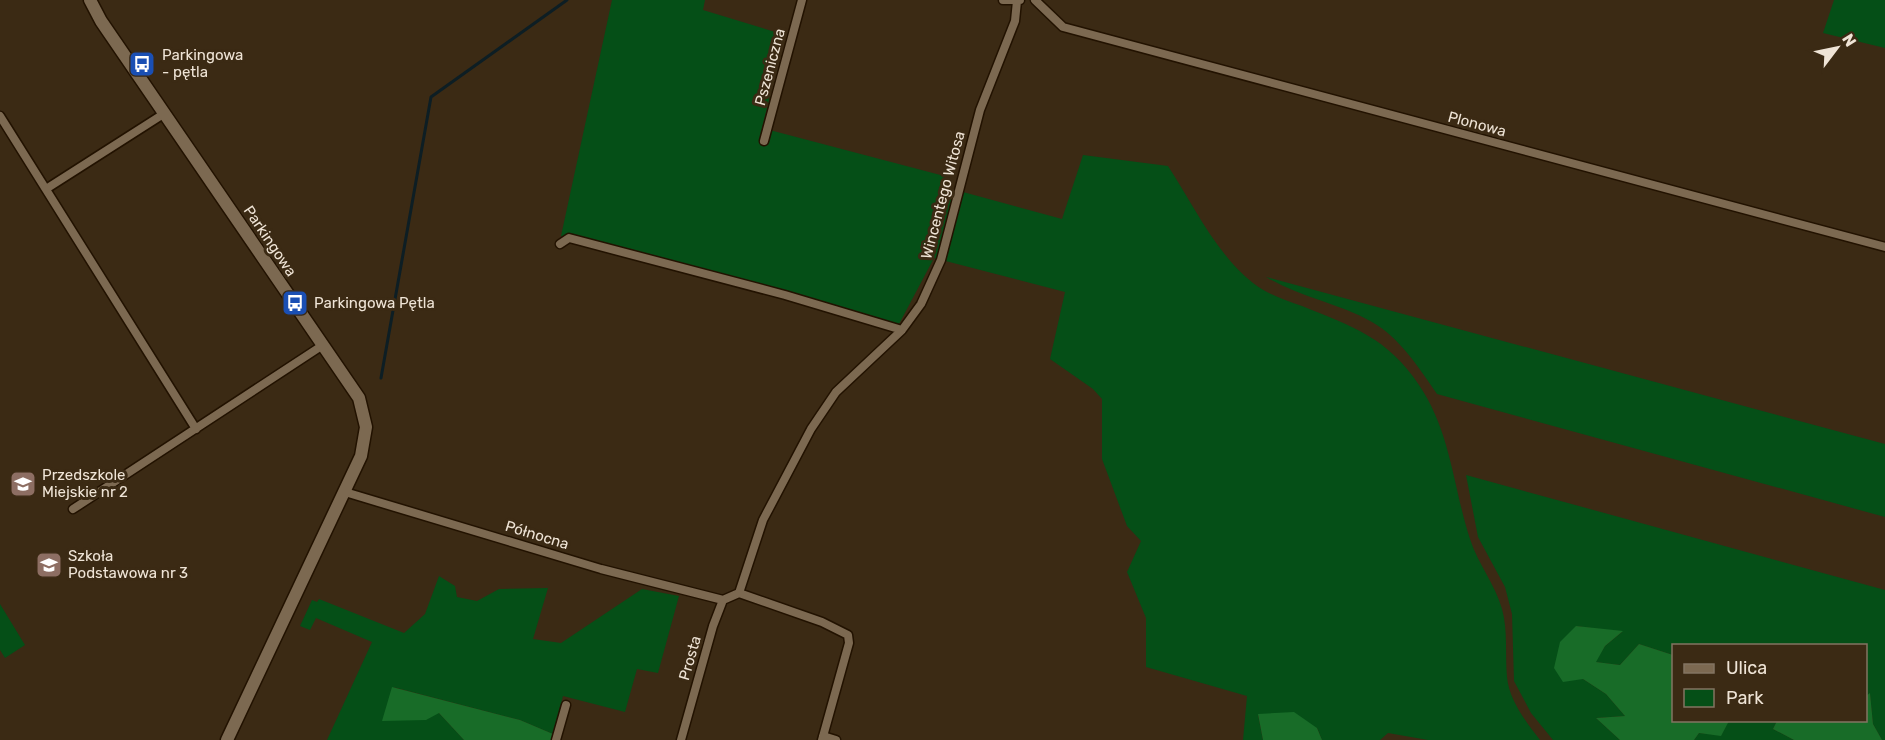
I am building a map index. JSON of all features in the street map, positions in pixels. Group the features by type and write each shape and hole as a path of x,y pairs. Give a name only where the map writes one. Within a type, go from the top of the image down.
{"street":[{"name":"Parkingowa","path":"90,0 101,21 359,398 366,427 361,456 227,740"},
{"name":"Pszeniczna","path":"764,141 802,0"},
{"path":"1003,0 1019,1"},
{"name":"Plonowa","path":"1035,0 1063,27 1885,247"},
{"name":"Wincentego Witosa","path":"739,593 762,520 811,429 836,392 902,330 921,304 941,260 980,110 1015,21 1019,1"},
{"path":"46,189 165,113"},
{"path":"0,116 196,429"},
{"path":"560,244 569,238 785,295 902,330"},
{"path":"73,509 323,345"},
{"name":"Północna","path":"345,492 601,569 723,600"},
{"path":"723,600 739,593 822,622 849,639 823,738 836,740"},
{"name":"Prosta","path":"681,740 713,626 723,600"},
{"path":"556,740 566,705"}],"green space":[{"path":"612,0 705,0 703,10 785,35 762,128 948,177 952,189 1062,219 1083,155 1168,166 1216,243 1253,283 1276,296 1368,335 1395,356 1419,385 1430,403 1445,441 1473,548 1502,609 1506,634 1508,686 1524,718 1540,740 1428,740 1388,733 1380,740 1322,740 1317,728 1258,715 1263,740 1243,740 1247,696 1146,667 1146,618 1127,572 1141,541 1127,526 1102,459 1102,399 1093,389 1050,359 1065,292 934,258 899,324 561,236"},
{"path":"1834,0 1885,0 1885,48 1823,33"},
{"path":"1266,277 1885,444 1885,517 1437,394 1408,354 1391,336 1372,322 1292,290"},
{"path":"1466,475 1885,590 1885,740 1882,740 1873,724 1870,694 1867,696 1867,644 1672,644 1672,655 1639,644 1620,665 1595,662 1605,646 1622,632 1576,626 1583,679 1606,694 1625,716 1596,718 1620,740 1553,740 1531,713 1514,681 1512,614 1505,587 1478,537"},
{"path":"439,576 455,586 457,597 477,601 499,589 548,588 533,639 561,643 642,589 679,596 658,673 637,669 625,712 563,696 553,734 520,720 393,687 439,713 464,740 327,740 372,642 316,618 310,630 300,626 312,600 317,602 319,599 404,633 425,614"},
{"path":"0,604 25,645 5,658 0,650"},
{"path":"1576,626 1623,631 1605,646 1596,662 1620,665 1639,644 1672,655 1672,722 1728,722 1721,736 1699,733 1694,740 1620,740 1596,718 1625,716 1606,694 1583,679 1563,682 1554,668 1560,642"},
{"path":"392,687 520,720 553,734 552,740 464,740 439,713 426,720 382,721"},
{"path":"1870,693 1873,724 1882,740 1794,740 1773,729 1776,722 1867,722 1867,695"},
{"path":"1294,712 1317,728 1322,740 1263,740 1258,714"},
{"path":"1728,722 1776,722 1773,729 1794,740 1694,740 1699,733 1721,735"}],"waterway":[{"path":"381,378 431,97 567,0"}],"place":[{"name":"Parkingowa - pętla","path":"142,64"},
{"name":"Parkingowa Pętla","path":"295,303"},
{"name":"Przedszkole Miejskie nr 2","path":"23,484"},
{"name":"Szkoła Podstawowa nr 3","path":"49,565"}]}
